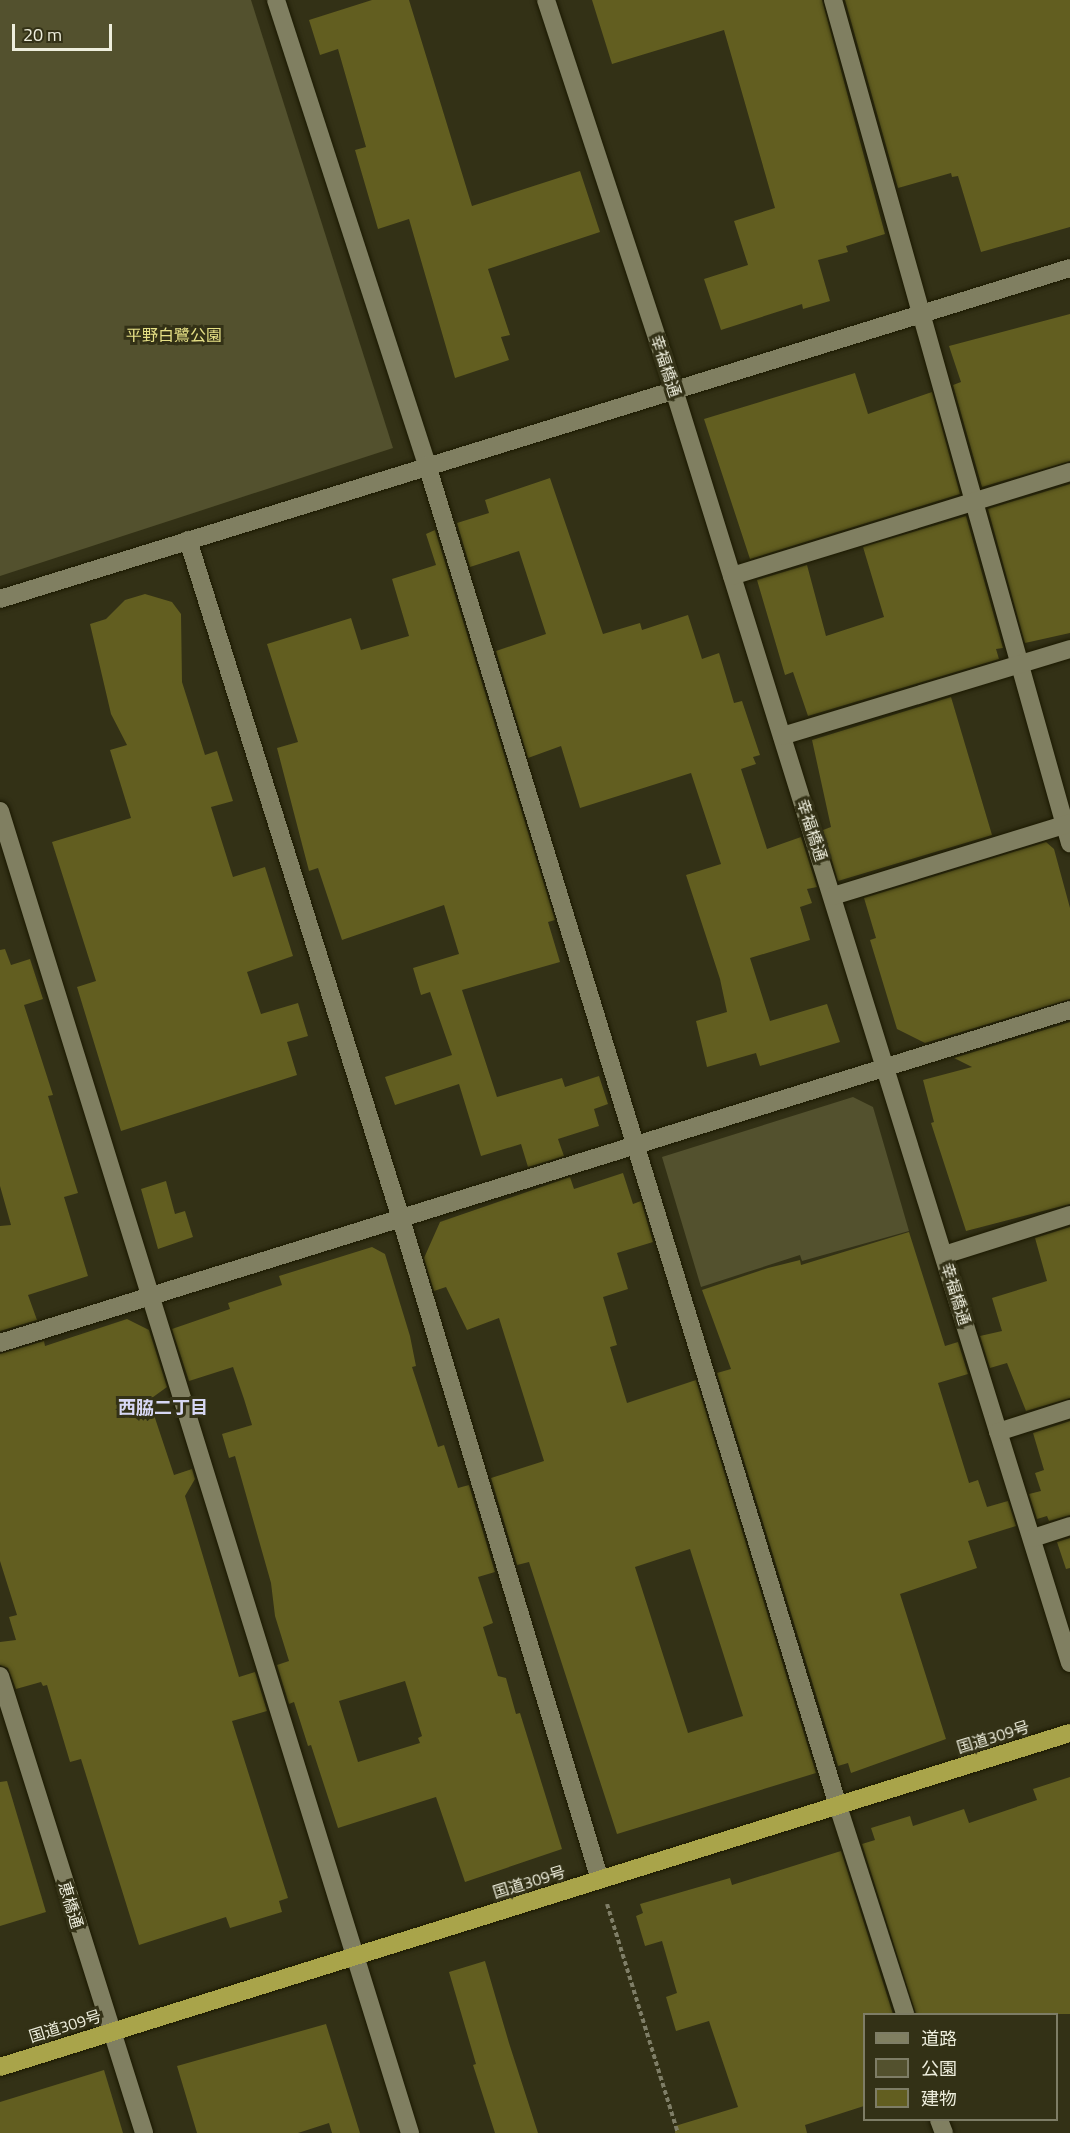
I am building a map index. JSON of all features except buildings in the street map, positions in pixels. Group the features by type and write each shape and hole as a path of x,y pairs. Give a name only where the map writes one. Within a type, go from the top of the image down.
{"highway":[{"name":"国道309号","path":"0,2067 1070,1733"}],"street":[{"path":"276,0 427,465 838,1806 905,2013"},
{"name":"幸福橋通","path":"546,0 675,393 887,1068 1070,1663"},
{"path":"833,0 1019,663 1067,824 1070,843"},
{"path":"0,598 427,465 675,393 1070,268"},
{"path":"732,576 1070,472"},
{"path":"188,540 401,1219 600,1880"},
{"path":"782,736 1070,649"},
{"path":"0,811 149,1297 411,2133"},
{"path":"833,896 1067,824"},
{"path":"0,1343 1070,1010"},
{"path":"944,1254 1070,1215"},
{"path":"998,1432 1070,1409"},
{"path":"1033,1538 1070,1526"},
{"name":"恵橋通","path":"0,1676 144,2133"}],"path":[{"path":"600,1880 678,2133"}],"green space":[{"name":"平野白鷺公園","path":"0,0 251,0 393,448 0,576"},
{"path":"853,1097 873,1107 909,1231 802,1261 800,1255 701,1287 662,1157"}],"district":[{"name":"西脇二丁目","path":"163,1408"}]}
